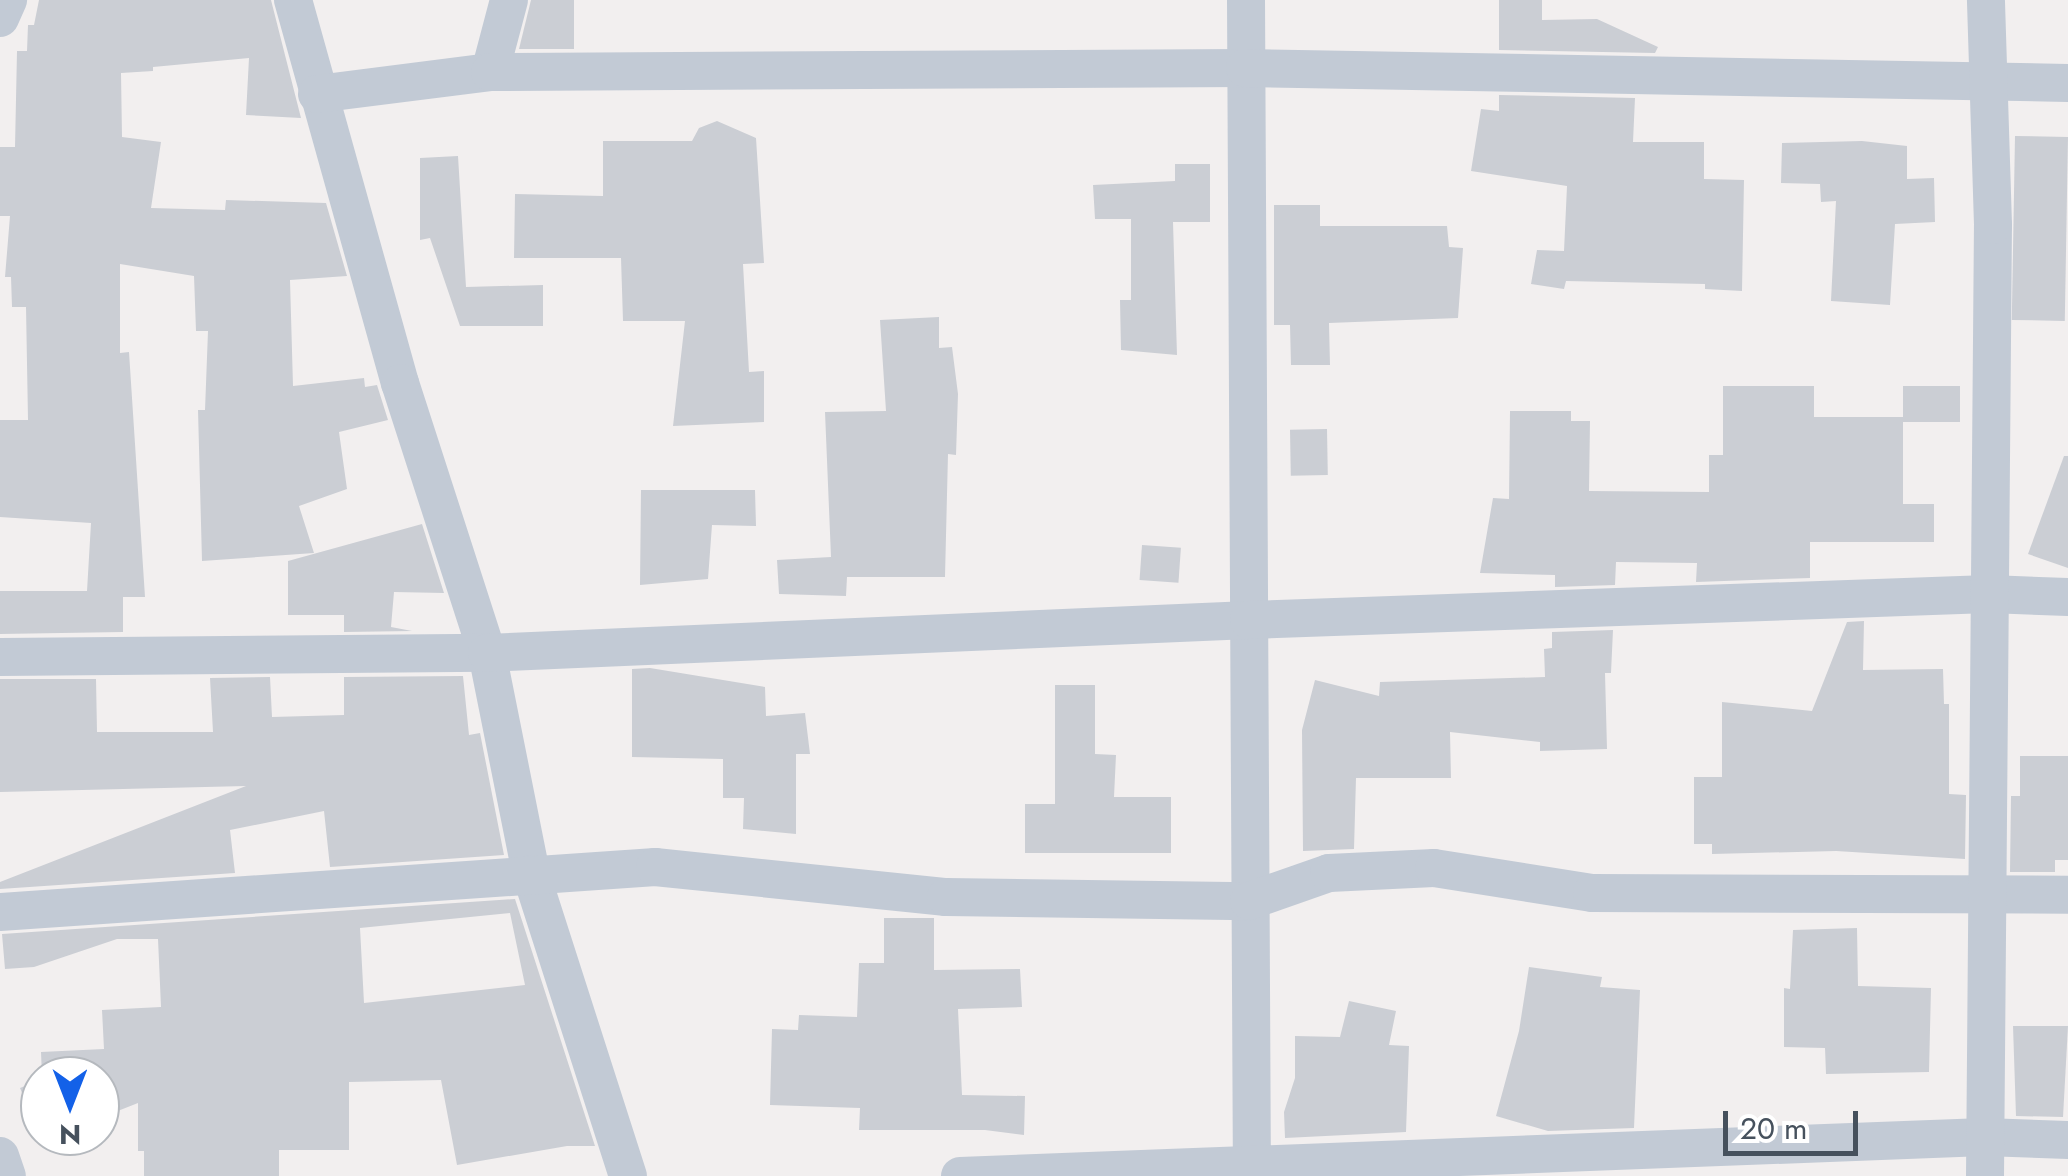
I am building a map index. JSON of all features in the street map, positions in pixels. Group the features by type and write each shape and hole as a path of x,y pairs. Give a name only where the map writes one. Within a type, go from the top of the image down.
{"street":[{"path":"0,18 8,0"},
{"path":"293,0 316,94 400,383 487,653 531,874 628,1176"},
{"path":"490,72 509,0"},
{"path":"1246,0 1252,1169"},
{"path":"1984,1176 1992,225 1986,0"},
{"path":"316,94 490,72 1245,68 2068,83"},
{"path":"0,657 487,653 1249,620 1989,594 2068,597"},
{"path":"0,912 654,868 946,897 1249,901 1329,873 1434,868 1592,894 2068,895"},
{"path":"960,1176 1252,1169 1984,1138 2068,1140"},
{"path":"0,1156 6,1176"}],"building":[{"path":"39,0 271,0 301,118 246,115 249,58 153,67 153,71 121,73 122,137 161,142 151,208 225,210 226,200 326,203 347,276 290,280 293,386 364,378 365,387 377,385 388,420 339,432 347,489 299,506 314,553 202,561 198,410 205,410 208,331 196,331 194,276 120,264 120,353 129,352 145,597 123,597 123,632 0,634 0,591 87,591 91,523 0,517 0,420 28,420 26,307 12,307 11,277 5,277 10,216 0,216 0,147 15,147 17,51 27,51 28,25 34,25"},
{"path":"531,0 574,0 574,49 519,49"},
{"path":"1499,0 1542,0 1542,20 1597,19 1658,47 1655,53 1499,50"},
{"path":"1499,95 1635,98 1633,142 1704,142 1704,179 1744,180 1742,291 1705,289 1705,284 1566,281 1564,289 1531,284 1537,250 1564,251 1567,186 1471,171 1481,109 1499,111"},
{"path":"717,121 756,138 764,263 743,264 749,372 764,371 764,422 673,426 685,321 623,321 621,258 514,258 515,194 603,196 603,141 692,141 699,128"},
{"path":"2015,136 2068,137 2065,321 2012,320"},
{"path":"1862,141 1907,146 1907,179 1934,178 1935,222 1895,224 1890,305 1831,301 1836,201 1821,202 1820,184 1781,183 1782,143"},
{"path":"458,156 466,287 543,285 543,326 460,326 430,238 420,240 420,158"},
{"path":"1175,164 1210,164 1210,222 1173,222 1177,355 1121,350 1120,300 1131,300 1131,219 1095,219 1093,185 1175,181"},
{"path":"1274,205 1320,205 1320,226 1447,226 1449,247 1463,248 1458,318 1329,323 1330,365 1291,365 1290,325 1274,325"},
{"path":"939,317 939,348 952,347 958,394 956,455 948,454 945,577 847,577 846,596 779,594 777,560 831,557 825,412 886,411 880,320"},
{"path":"1723,386 1814,386 1814,417 1903,417 1903,386 1960,386 1960,422 1903,422 1903,504 1934,504 1934,542 1810,542 1810,578 1696,582 1697,563 1616,562 1615,585 1555,587 1555,575 1480,573 1493,498 1509,499 1510,411 1571,411 1571,421 1590,421 1589,491 1709,492 1709,455 1723,455"},
{"path":"1327,429 1328,475 1291,476 1290,430"},
{"path":"2064,456 2068,456 2068,568 2028,554"},
{"path":"641,490 755,490 756,526 712,525 708,579 640,585"},
{"path":"422,524 444,593 394,592 391,627 412,631 344,632 344,615 288,615 288,561"},
{"path":"1142,545 1181,548 1178,583 1140,580"},
{"path":"1864,621 1863,670 1943,669 1944,704 1949,704 1949,794 1966,795 1965,859 1836,851 1712,854 1712,844 1694,844 1694,777 1722,777 1722,702 1812,711 1847,622"},
{"path":"1613,630 1611,673 1605,673 1607,749 1540,751 1540,742 1450,732 1451,778 1356,778 1354,849 1303,851 1302,730 1315,680 1379,696 1380,682 1545,677 1544,649 1552,648 1552,632"},
{"path":"650,668 765,687 766,716 805,713 810,754 796,754 796,834 743,829 744,798 723,798 723,759 632,757 632,669"},
{"path":"463,676 469,735 480,733 504,855 330,867 324,811 230,830 235,873 0,889 0,882 246,786 0,792 0,679 96,679 97,732 213,732 210,678 270,677 272,717 344,715 344,677"},
{"path":"1055,685 1095,685 1095,754 1116,755 1114,797 1171,797 1171,853 1025,853 1025,804 1055,804"},
{"path":"2020,756 2068,756 2068,860 2055,860 2055,872 2010,872 2011,796 2020,796"},
{"path":"515,899 595,1146 567,1146 457,1165 441,1080 349,1082 349,1150 279,1150 279,1176 144,1176 144,1151 138,1151 138,1103 120,1110 120,1056 41,1056 41,1052 104,1049 102,1010 161,1007 158,939 117,939 34,967 5,969 2,934","holes":["510,913 525,985 364,1003 360,928"]},
{"path":"884,918 934,918 934,970 1020,969 1022,1007 958,1009 962,1095 1025,1096 1024,1135 985,1130 859,1130 860,1108 770,1105 772,1029 798,1030 799,1015 857,1017 859,963 884,963"},
{"path":"1857,928 1858,986 1931,988 1929,1072 1826,1074 1825,1048 1784,1047 1784,988 1790,989 1793,930"},
{"path":"1529,967 1602,977 1600,987 1640,990 1634,1128 1548,1131 1496,1116 1519,1031"},
{"path":"1349,1001 1396,1011 1389,1045 1409,1046 1406,1132 1285,1138 1284,1112 1295,1078 1295,1036 1340,1037"},
{"path":"2013,1026 2068,1026 2063,1117 2016,1116"}]}
